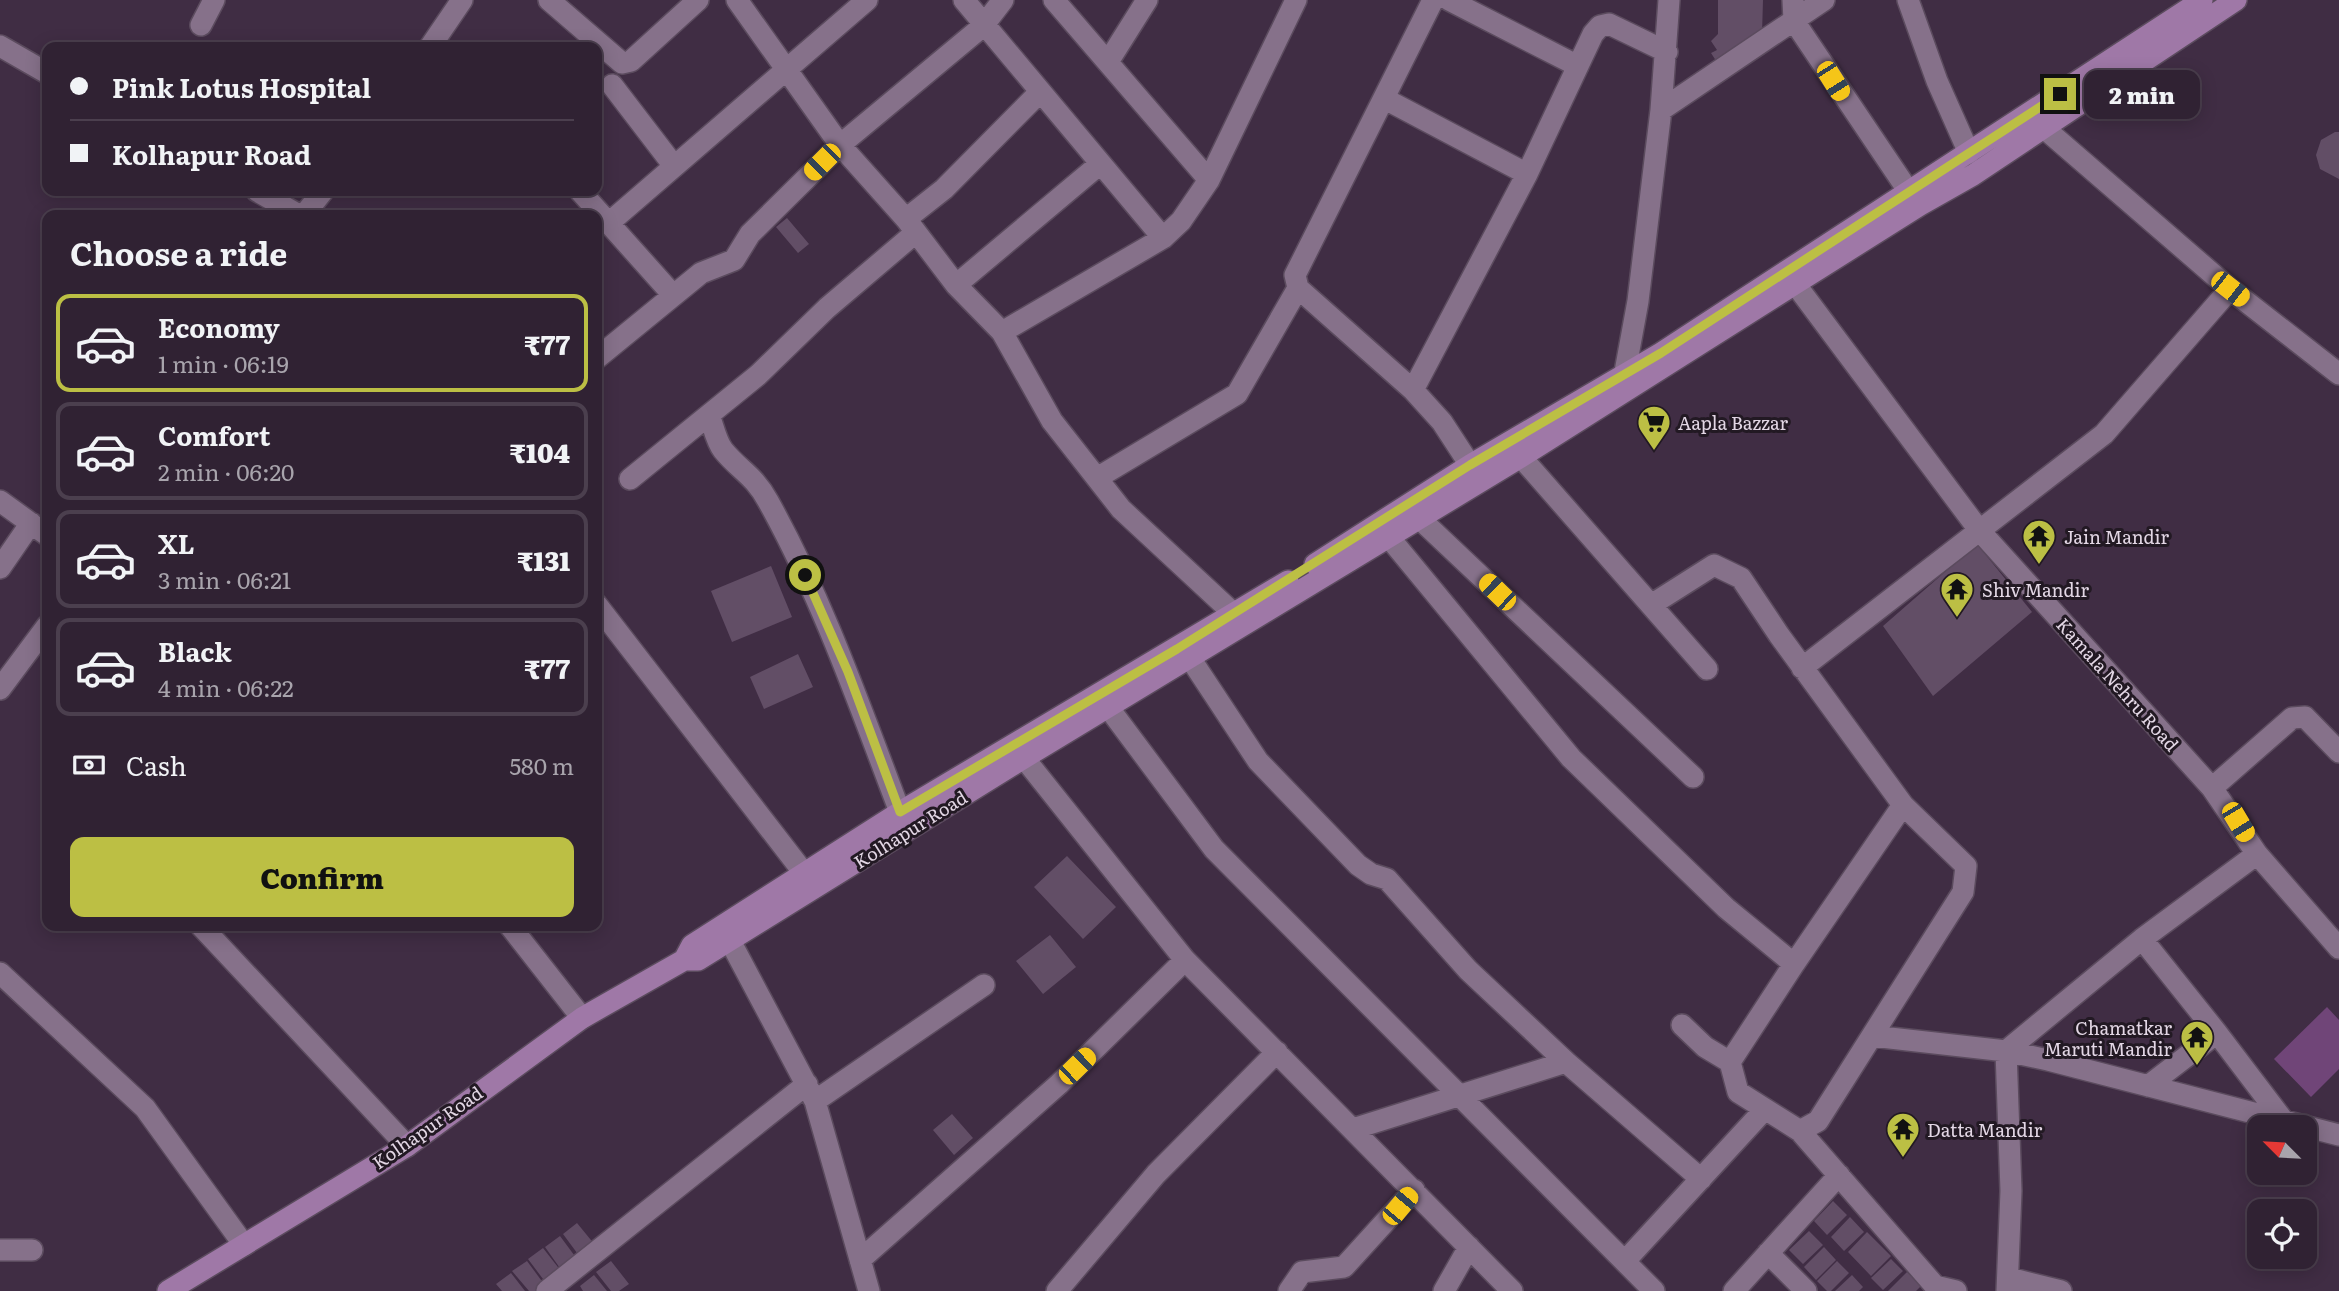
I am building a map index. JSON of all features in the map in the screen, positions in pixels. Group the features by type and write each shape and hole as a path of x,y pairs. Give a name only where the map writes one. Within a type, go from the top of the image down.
{"main road":[{"name":"Kolhapur Road","path":"168,1291 407,1146 582,1018 684,960 698,960 900,812 1233,613 1477,472 1521,457 2044,128 2236,0"},
{"name":"Kolhapur Road","path":"684,960 692,944 1024,758 1419,518 1477,472 1551,420 1625,372 1661,353 2197,1"}],"street":[{"path":"201,24 214,0"},
{"path":"435,42 462,0"},
{"path":"549,0 598,42"},
{"path":"602,46 622,63 631,61 698,0"},
{"path":"737,0 784,70 840,145 956,285 1002,332 1052,421 1121,509 1233,613"},
{"path":"610,222 867,0"},
{"path":"964,0 983,26 1163,238"},
{"path":"602,354 701,273 734,260 750,234 840,145 983,26 1003,0"},
{"path":"1054,0 1209,180"},
{"path":"1108,62 1147,0"},
{"path":"1002,332 1163,238 1181,221 1209,180 1296,0"},
{"path":"1433,0 1295,275 1298,288 1413,390 1442,422 1477,472"},
{"path":"1449,0 1577,66"},
{"path":"1661,110 1794,10 1824,0"},
{"path":"1908,0 1937,81 1969,153"},
{"path":"1625,372 1638,301 1661,110 1667,52 1666,2"},
{"path":"1794,10 1909,192"},
{"path":"1413,390 1527,174 1593,34 1600,26 1609,24 1667,52"},
{"path":"0,46 42,70"},
{"path":"612,85 674,166"},
{"path":"630,480 758,375 910,227 1040,92"},
{"path":"1385,99 1527,174"},
{"path":"2044,128 2230,289 2339,374"},
{"path":"956,285 1100,164"},
{"path":"266,196 290,210"},
{"path":"308,210 319,196"},
{"path":"585,196 598,210"},
{"path":"602,214 673,295"},
{"name":"Kamala Nehru Road","path":"1796,285 1979,530 2213,788 2257,854 2339,948"},
{"path":"1097,478 1237,394 1298,288"},
{"path":"1802,668 2104,433 2230,289"},
{"path":"709,415 722,449 753,477 768,501 817,599 848,672 900,812"},
{"path":"1521,457 1707,669"},
{"path":"0,502 39,529 0,568"},
{"path":"1419,518 1693,777"},
{"path":"1388,536 1571,758 1726,908 1794,964"},
{"path":"1651,605 1714,565 1741,578 1802,668 1903,805 1966,866 1963,891 1818,1121 1800,1130"},
{"path":"602,611 810,880"},
{"path":"0,690 42,633"},
{"path":"1190,658 1258,761 1358,865 1371,874 1387,879 1468,970 1566,1062 1701,1179"},
{"path":"1108,707 1214,849 1654,1291"},
{"path":"2213,788 2292,718 2305,717 2339,752"},
{"path":"1024,758 1185,960 1512,1291"},
{"path":"1730,1062 1903,805"},
{"path":"2006,1051 2142,939 2257,854"},
{"path":"206,931 407,1146"},
{"path":"514,931 582,1018"},
{"path":"729,939 811,1092 869,1291"},
{"path":"2142,939 2279,1115"},
{"path":"860,1260 1059,1084 1185,960"},
{"path":"0,972 145,1108 244,1245"},
{"path":"547,1291 811,1092 984,985"},
{"path":"1682,1025 1705,1047 1730,1062 1738,1092 1800,1130 1936,1286 1956,1291"},
{"path":"2148,1086 2217,1033"},
{"path":"1872,1035 2006,1051 2263,1115"},
{"path":"2006,1051 2011,1146 2008,1284 2061,1291"},
{"path":"1057,1291 1156,1174 1277,1052"},
{"path":"1353,1129 1566,1062"},
{"path":"1625,1261 1765,1109"},
{"path":"2317,1129 2339,1135"},
{"path":"1734,1291 1839,1175"},
{"path":"1289,1291 1302,1272 1344,1267 1414,1190"},
{"path":"1444,1291 1469,1247"},
{"path":"0,1250 32,1250"},
{"path":"1768,1253 1806,1291"}],"shaded area":[{"path":"2327,1007 2339,1020 2339,1069 2311,1097 2274,1059"}],"building":[{"path":"1718,0 1763,0 1762,34 1720,67 1711,53 1717,50 1711,41 1718,34"},
{"path":"2339,132 2339,179 2320,169 2316,155 2321,140"},
{"path":"787,218 809,244 798,253 776,227"},
{"name":"Shiv Mandir","path":"1977,544 2032,612 1933,696 1883,626"},
{"path":"771,566 792,617 732,642 711,591"},
{"path":"798,654 813,687 764,709 750,677"},
{"path":"1067,856 1116,907 1083,939 1034,887"},
{"path":"1050,935 1076,967 1043,994 1016,961"},
{"path":"952,1114 973,1138 954,1155 933,1130"},
{"path":"1833,1201 1847,1215 1827,1235 1814,1221"},
{"path":"1850,1217 1864,1232 1844,1251 1831,1237"},
{"path":"577,1223 595,1245 580,1257 563,1234"},
{"path":"1809,1231 1823,1245 1803,1264 1789,1250"},
{"path":"1867,1232 1891,1256 1871,1276 1848,1252"},
{"path":"560,1236 577,1259 562,1271 545,1247"},
{"path":"1824,1247 1836,1260 1816,1280 1804,1267"},
{"path":"543,1248 561,1271 546,1283 528,1259"},
{"path":"1891,1259 1903,1271 1883,1290 1871,1278"},
{"path":"527,1261 544,1284 535,1291 529,1291 512,1271"},
{"path":"611,1261 629,1284 619,1291 611,1291 596,1272"},
{"path":"1837,1261 1849,1273 1831,1291 1827,1291 1817,1281"},
{"path":"1907,1272 1921,1286 1916,1291 1888,1291"},
{"path":"511,1273 525,1291 502,1291 496,1284"},
{"path":"594,1275 607,1291 583,1291 580,1286"},
{"path":"1852,1275 1863,1287 1859,1291 1835,1291"}],"place":[{"name":"Aapla Bazzar","path":"1654,452"},
{"name":"Jain Mandir","path":"2039,566"},
{"name":"Shiv Mandir","path":"1957,619"},
{"name":"Chamatkar Maruti Mandir","path":"2197,1067"},
{"name":"Datta Mandir","path":"1903,1159"}],"route":[{"path":"805,575 848,672 900,812 1177,649 1470,465 1551,420 1625,372 1661,353 2060,94"}]}
